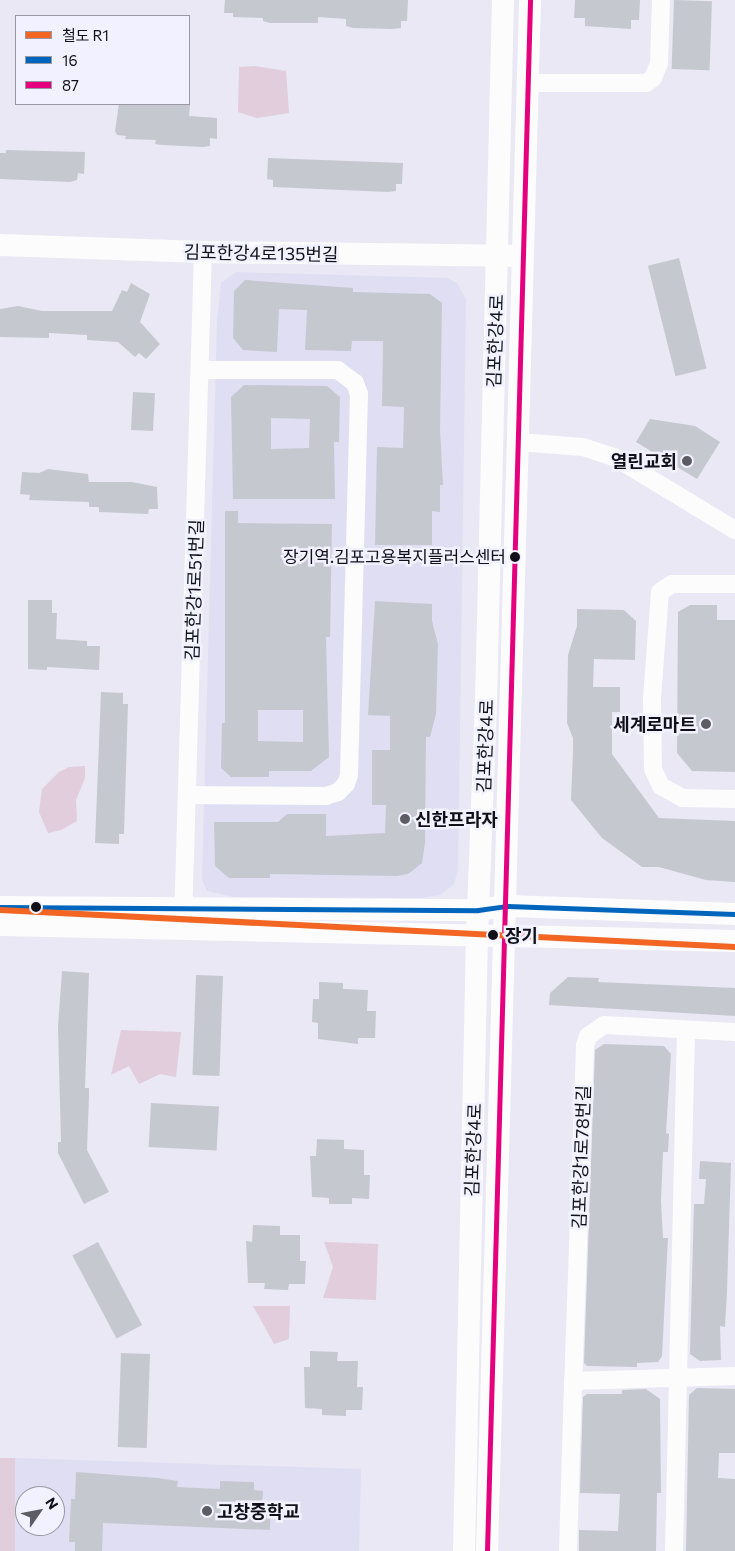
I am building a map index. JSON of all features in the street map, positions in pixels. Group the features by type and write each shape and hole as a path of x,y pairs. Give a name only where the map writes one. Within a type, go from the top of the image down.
{"street":[{"name":"김포한강4로","path":"464,1551 477,936 498,256 503,0"},
{"name":"김포한강4로","path":"486,1551 506,937 530,0"},
{"path":"528,83 646,83 653,78 659,63 661,0"},
{"name":"김포한강4로135번길","path":"0,245 203,252 523,256"},
{"name":"김포한강1로51번길","path":"183,917 202,370 203,252"},
{"path":"187,795 326,796 338,792 346,784 349,774 359,394 355,383 338,370 202,370"},
{"path":"519,442 583,447 616,458 735,530"},
{"path":"735,584 672,584 660,592 652,699 653,769 660,786 683,798 735,799"},
{"path":"0,925 183,917 478,910 506,906 735,914"},
{"path":"0,907 477,936 735,941"},
{"name":"김포한강1로78번길","path":"568,1551 585,1045 594,1030 604,1025 735,1032"},
{"path":"674,1551 686,1030"},
{"path":"573,1381 735,1376"}],"shaded area":[{"path":"255,66 286,71 289,113 257,118 238,112 239,67"},
{"path":"236,272 447,278 457,283 466,299 458,870 454,884 440,895 421,898 233,897 207,891 202,880 217,322 221,283"},
{"path":"85,766 85,778 76,800 77,821 61,830 48,833 39,812 42,789 59,772 69,767"},
{"path":"121,1030 181,1032 176,1077 160,1074 139,1084 129,1066 111,1075"},
{"path":"324,1242 378,1244 376,1300 323,1298 333,1267"},
{"path":"253,1306 290,1306 289,1339 274,1344"},
{"path":"0,1458 15,1458 15,1551 0,1551"},
{"name":"고창중학교","path":"15,1458 361,1469 359,1551 15,1551 15,1536 65,1536 65,1486 15,1486"}],"building":[{"path":"225,0 408,0 407,21 401,21 401,28 393,29 353,28 346,26 346,19 318,17 318,23 270,23 263,21 263,18 233,17 233,13 224,13"},
{"path":"575,0 640,0 639,20 631,20 631,29 585,26 585,18 574,18"},
{"path":"674,0 712,1 710,70 672,69"},
{"path":"119,105 190,105 189,116 217,118 217,139 210,138 210,146 203,147 162,145 155,144 156,140 125,139 126,136 117,135 115,131"},
{"path":"6,150 85,152 84,174 78,173 77,180 70,182 0,179 0,153 6,153"},
{"path":"268,158 403,163 402,184 396,184 396,191 388,192 273,187 273,180 267,179"},
{"path":"679,258 707,369 676,376 648,266"},
{"path":"245,280 353,288 353,292 430,294 442,303 440,429 443,485 440,485 440,512 432,511 432,545 375,545 377,447 403,448 404,407 382,406 383,341 352,341 351,351 305,350 307,310 279,309 277,352 243,350 233,338 234,291"},
{"path":"131,283 150,294 140,322 160,344 146,359 139,353 135,357 118,342 87,340 87,335 49,333 49,338 0,337 0,309 18,306 42,311 112,311 122,290 127,292"},
{"path":"244,385 327,386 340,397 339,442 334,442 335,499 233,499 231,397","holes":["271,418 310,419 309,448 271,449"]},
{"path":"133,392 155,393 153,431 131,430"},
{"name":"열린교회","path":"650,419 695,426 720,442 697,479 636,442"},
{"path":"48,469 88,474 89,482 132,482 157,487 158,509 149,509 148,514 99,512 99,507 89,507 89,502 29,500 30,495 20,494 22,472 39,473"},
{"path":"225,511 238,511 238,523 332,524 330,637 326,637 329,757 311,771 269,771 269,777 231,777 221,768 222,723 225,723","holes":["258,710 303,710 303,742 258,741"]},
{"path":"28,600 52,600 52,613 57,613 56,639 87,641 87,646 100,646 99,670 47,667 47,670 28,669"},
{"path":"375,601 432,604 432,621 438,644 436,714 430,737 426,737 425,843 422,863 408,874 397,876 270,874 270,878 229,878 215,866 214,822 278,822 287,814 326,814 326,836 385,833 386,805 372,805 372,750 390,750 390,716 368,715"},
{"path":"690,605 717,605 717,620 735,620 735,772 692,771 677,753 678,612"},
{"path":"577,609 624,610 636,621 635,660 594,659 593,687 620,687 620,712 612,712 612,754 659,818 735,821 735,882 706,880 659,867 642,867 602,838 571,800 573,738 567,723 568,655 577,626"},
{"path":"101,692 123,693 123,704 128,704 124,834 119,834 119,844 95,843"},
{"path":"62,971 89,973 85,1088 89,1088 87,1150 109,1192 84,1204 58,1153 58,1142 61,1142 58,1027"},
{"path":"196,975 223,976 219,1076 193,1075"},
{"path":"568,977 599,978 598,982 735,988 735,1016 549,1005 550,993"},
{"path":"319,982 343,983 343,989 368,990 367,1011 376,1011 375,1038 358,1038 358,1044 318,1039 318,1023 312,1022 313,999 319,999"},
{"path":"604,1044 664,1046 671,1054 666,1133 669,1134 668,1152 663,1152 661,1201 663,1238 668,1238 662,1356 658,1362 637,1363 637,1367 587,1366 584,1363 595,1050"},
{"path":"151,1103 219,1107 217,1150 149,1147"},
{"path":"317,1139 344,1140 344,1149 364,1150 364,1175 370,1175 369,1199 352,1198 352,1204 329,1204 329,1198 312,1197 310,1156 316,1156"},
{"path":"700,1161 731,1163 725,1327 720,1326 721,1360 700,1361 690,1354 694,1204 704,1204 706,1179 699,1179"},
{"path":"253,1225 280,1226 280,1235 300,1235 300,1261 306,1261 305,1284 289,1284 288,1290 264,1289 265,1283 248,1283 246,1241 252,1242"},
{"path":"98,1242 142,1325 117,1339 72,1256"},
{"path":"310,1351 338,1352 337,1361 358,1361 357,1387 363,1387 362,1410 346,1410 346,1416 322,1415 322,1409 305,1408 304,1367 310,1367"},
{"path":"121,1353 150,1354 147,1448 118,1447"},
{"path":"697,1388 735,1389 735,1453 719,1453 718,1478 735,1479 735,1551 686,1551 689,1395"},
{"path":"646,1389 660,1399 661,1493 657,1493 656,1551 579,1551 579,1530 618,1531 620,1494 580,1493 583,1397 587,1394 622,1394 622,1390"},
{"path":"76,1472 158,1478 178,1481 177,1487 220,1489 220,1481 254,1482 254,1490 263,1491 262,1501 271,1502 270,1530 103,1523 102,1551 75,1551 75,1542 69,1542 71,1499 75,1499"}],"rail line":[{"name":"R1","path":"0,910 735,947"}],"transit line":[{"name":"87","path":"487,1551 530,0"},
{"name":"16","path":"0,907 478,910 506,906 735,914"}],"place":[{"name":"열린교회","path":"687,461"},
{"name":"장기역.김포고용복지플러스센터","path":"515,557"},
{"name":"세계로마트","path":"706,724"},
{"name":"신한프라자","path":"405,819"},
{"name":"장기","path":"493,935"},
{"name":"고창중학교","path":"207,1511"}]}
